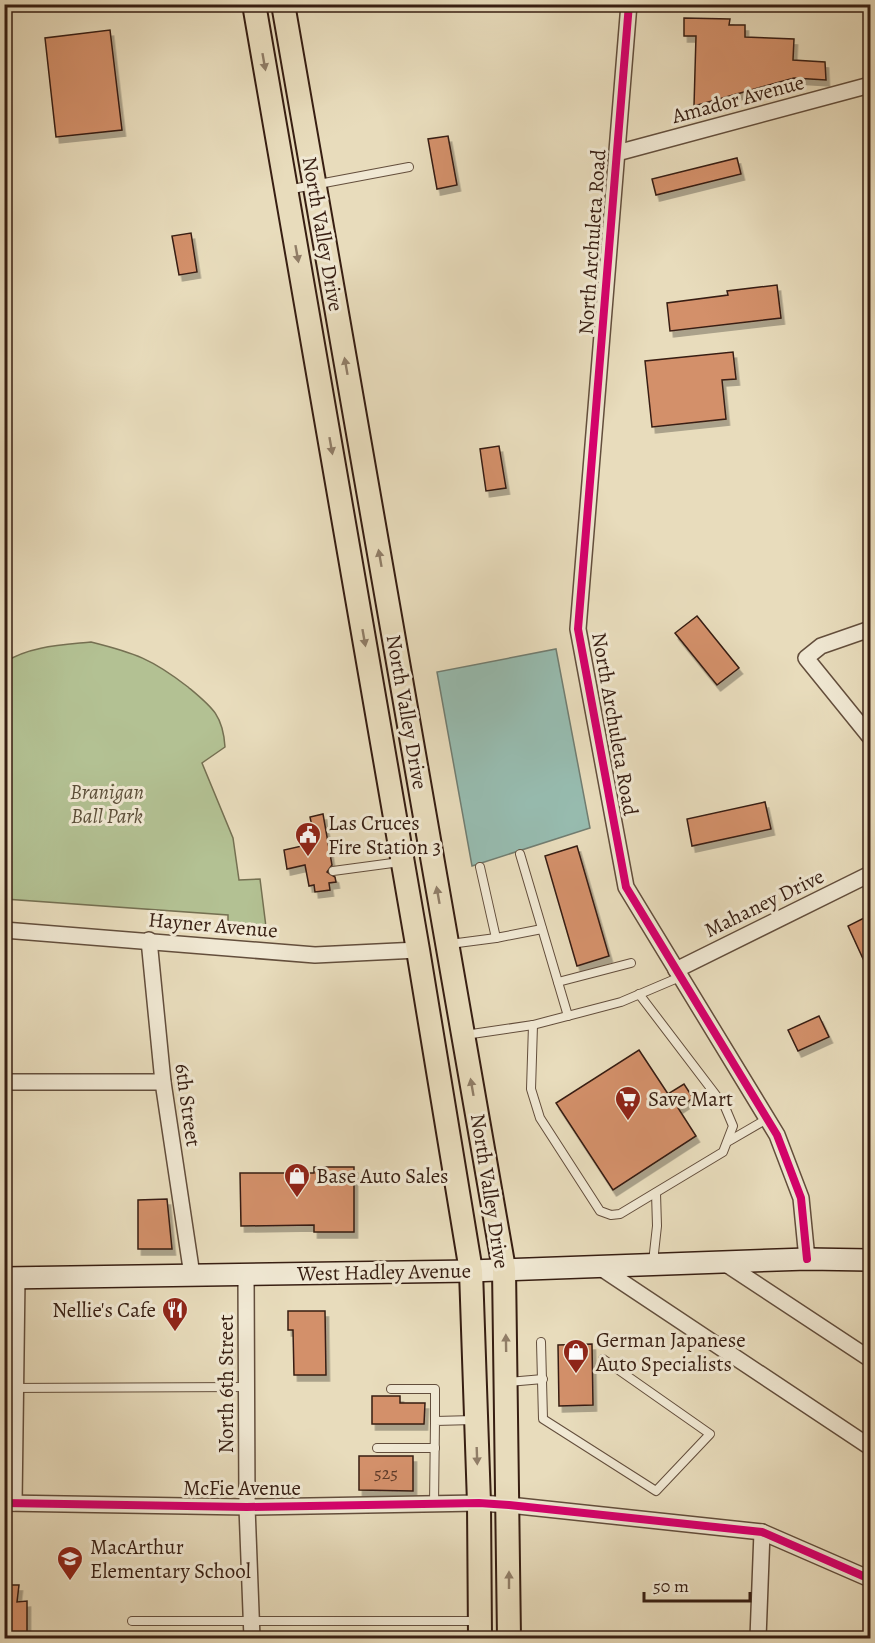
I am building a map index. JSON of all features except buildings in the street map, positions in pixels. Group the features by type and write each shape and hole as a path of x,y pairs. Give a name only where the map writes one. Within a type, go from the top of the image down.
{"main road":[{"name":"North Valley Drive","path":"254,4 403,861 471,1271 479,1503 480,1630"},
{"name":"North Valley Drive","path":"283,4 504,1269 509,1638"}],"street":[{"name":"North Archuleta Road","path":"628,4 578,629 626,887 777,1135 801,1198 807,1259"},
{"name":"Amador Avenue","path":"617,153 870,85"},
{"path":"870,629 821,646 807,658 870,737"},
{"name":"Mahaney Drive","path":"678,973 870,874"},
{"name":"Hayner Avenue","path":"4,930 315,955 418,950"},
{"name":"6th Street","path":"148,940 163,1082 192,1275"},
{"path":"4,1082 163,1082"},
{"name":"West Hadley Avenue","path":"11,1278 471,1271 722,1261 870,1260"},
{"path":"722,1261 870,1359"},
{"path":"596,1265 870,1447"},
{"name":"North 6th Street","path":"246,1274 247,1507 252,1638"},
{"path":"9,1503 11,1278"},
{"name":"McFie Avenue","path":"9,1503 247,1507 479,1503 508,1505 762,1532 870,1579"},
{"path":"758,1638 762,1532"}],"lane":[{"path":"286,190 409,167"},
{"path":"520,854 568,1016"},
{"path":"333,871 403,861"},
{"path":"480,867 496,938"},
{"path":"447,944 542,929"},
{"path":"558,982 631,963"},
{"path":"463,1035 533,1025 568,1016 639,994 678,973"},
{"path":"533,1025 531,1089 540,1118 600,1211 611,1215 620,1214 723,1152 733,1126 725,1107 639,994"},
{"path":"729,1141 767,1119"},
{"path":"652,1263 657,1226 656,1192"},
{"path":"541,1342 543,1419 656,1491 710,1434 603,1359"},
{"path":"506,1382 543,1379"},
{"path":"10,1388 247,1387"},
{"path":"391,1389 435,1389 434,1504"},
{"path":"435,1421 476,1420"},
{"path":"377,1448 435,1448"},
{"path":"132,1621 252,1621 480,1630"}],"green space":[{"name":"Branigan Ball Park","path":"91,642 153,663 188,687 215,712 222,727 225,747 202,763 233,838 239,880 260,879 267,935 228,932 228,915 5,899 5,662 36,649"}],"water":[{"path":"556,649 590,828 472,866 437,672"}],"cycle path":[{"path":"629,4 578,629 626,887 777,1135 801,1198 807,1259"},
{"path":"4,1503 247,1507 479,1503 509,1505 762,1532 870,1579"}],"place":[{"name":"Las Cruces Fire Station 3","path":"308,858"},
{"name":"Save Mart","path":"628,1122"},
{"name":"Base Auto Sales","path":"297,1199"},
{"name":"Nellie's Cafe","path":"175,1333"},
{"name":"German Japanese Auto Specialists","path":"576,1375"},
{"name":"MacArthur Elementary School","path":"70,1582"}]}
